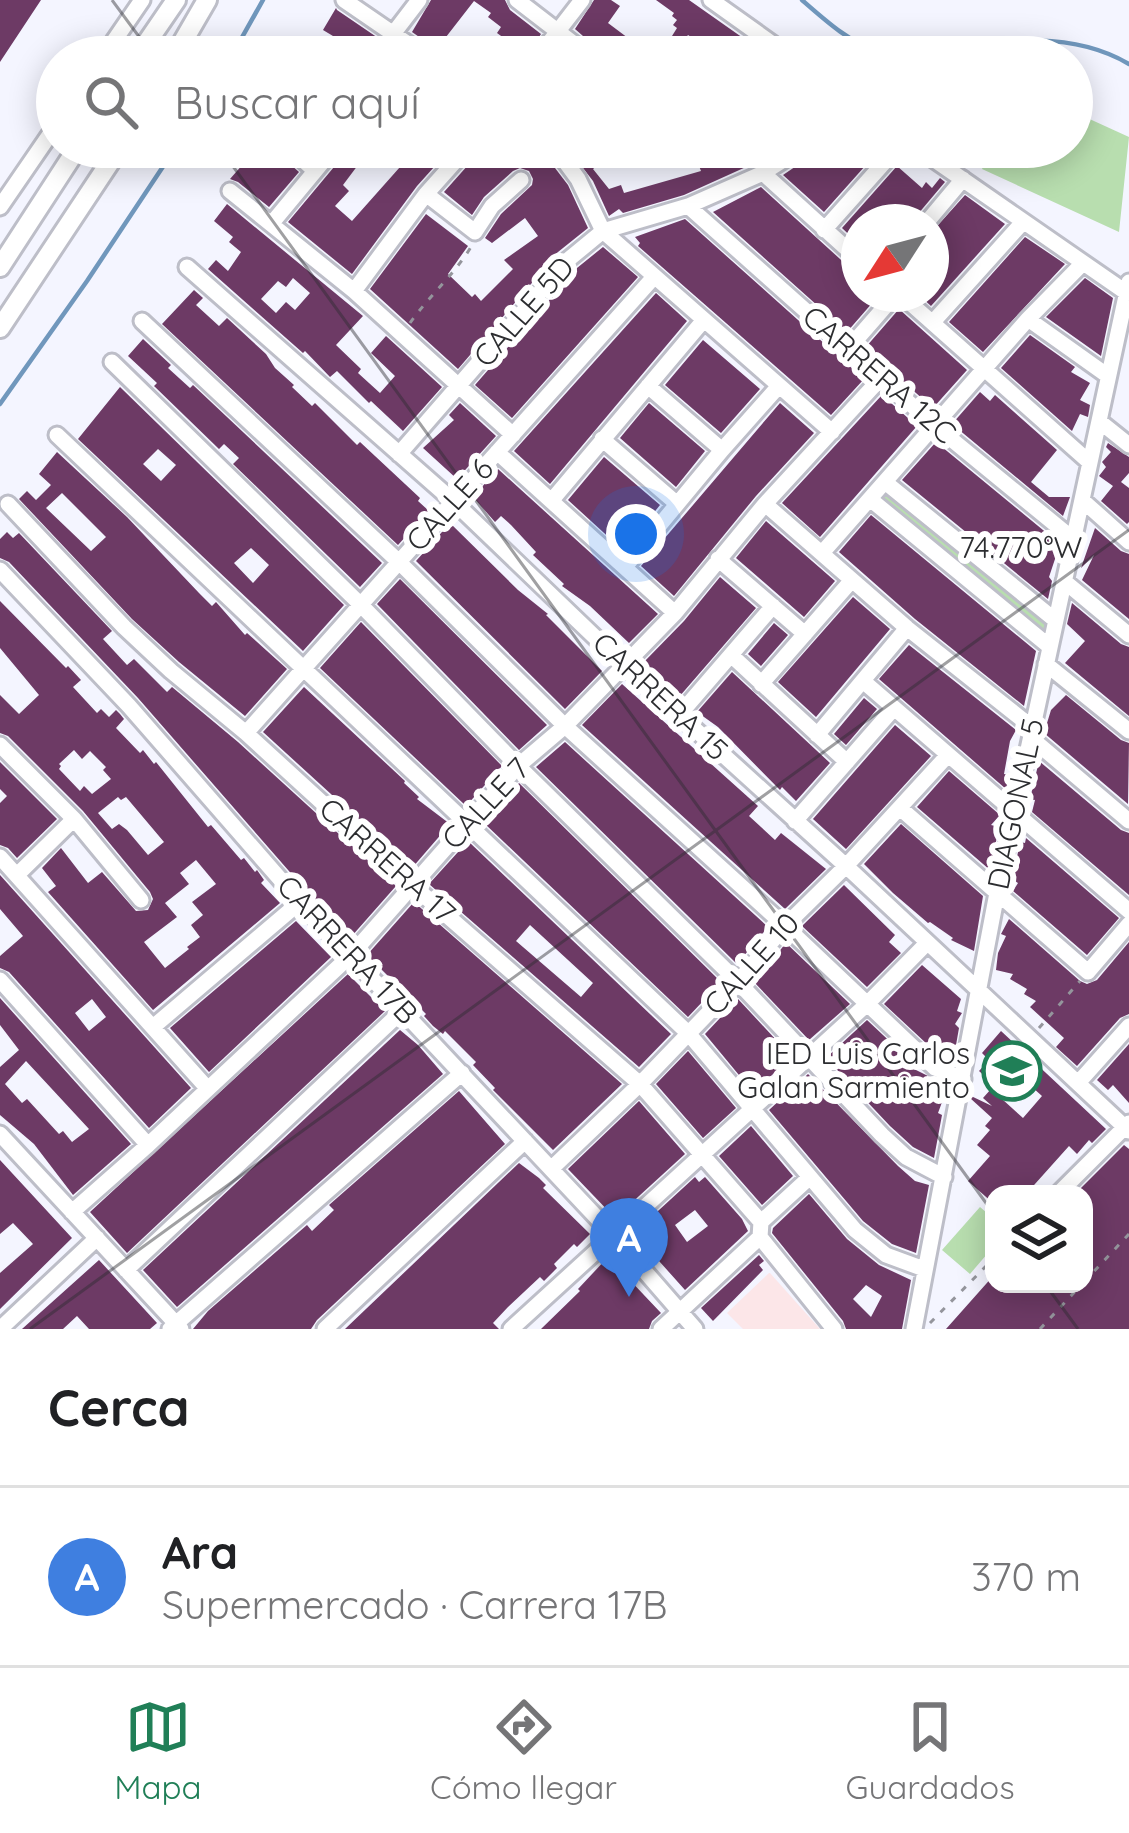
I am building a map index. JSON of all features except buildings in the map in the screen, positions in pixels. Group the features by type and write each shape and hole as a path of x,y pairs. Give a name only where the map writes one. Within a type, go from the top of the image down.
{"main road":[{"path":"151,36 176,0"},
{"path":"186,36 207,0"},
{"path":"0,267 64,168"},
{"path":"0,328 106,168"}],"street":[{"path":"117,36 142,0"},
{"path":"344,0 395,36"},
{"path":"393,34 419,0"},
{"path":"517,0 564,36"},
{"path":"553,36 582,0"},
{"path":"711,0 762,36"},
{"path":"0,207 36,155"},
{"path":"312,168 315,171"},
{"path":"272,223 317,168"},
{"path":"353,291 449,168"},
{"path":"570,168 603,231 832,432"},
{"name":"CALLE 5D","path":"399,454 568,259 603,231 688,206 771,168"},
{"path":"824,230 879,168"},
{"path":"947,168 1128,288"},
{"path":"763,173 841,245"},
{"path":"942,204 963,179"},
{"path":"426,194 475,232 492,206 521,180"},
{"path":"230,190 353,291 513,435"},
{"name":"CARRERA 12C","path":"688,206 934,425 1073,539"},
{"path":"933,322 1023,222"},
{"path":"822,553 1083,262"},
{"name":"CARRERA 15","path":"188,267 453,501 1128,1127"},
{"name":"CALLE 6","path":"246,733 653,278"},
{"name":"DIAGONAL 5","path":"914,1329 997,893 1088,461 1108,376 1122,356 1128,288"},
{"path":"849,348 882,312"},
{"path":"920,312 1088,461"},
{"path":"1028,319 1108,376"},
{"path":"142,321 399,562 565,726 935,1068 963,1079"},
{"path":"551,500 704,321"},
{"path":"112,362 738,982 882,1135 906,1157 944,1177"},
{"name":"CALLE 7","path":"72,1212 351,955 518,766 565,726 675,613 765,504 881,378"},
{"path":"648,386 722,450"},
{"path":"625,566 778,387"},
{"path":"1099,421 1129,445"},
{"path":"57,435 688,1033 855,1230 886,1255 925,1269"},
{"path":"602,439 676,503"},
{"path":"497,452 675,613"},
{"path":"885,482 1055,620"},
{"path":"871,500 952,567 1129,731"},
{"path":"1082,500 1129,542"},
{"name":"CARRERA 17","path":"8,504 171,671 640,1084 760,1229 834,1329"},
{"path":"765,504 1128,817"},
{"path":"952,567 967,549"},
{"path":"718,560 805,634"},
{"name":"CARRERA 17B","path":"0,570 695,1329"},
{"path":"761,684 852,580"},
{"path":"1064,581 1129,635"},
{"path":"679,715 773,606"},
{"path":"817,735 907,628"},
{"path":"731,656 847,762"},
{"path":"863,681 1129,911"},
{"path":"796,821 894,708"},
{"path":"0,745 74,819 141,899"},
{"name":"CALLE 10","path":"551,1169 738,982 948,755"},
{"path":"900,808 1088,972 1129,924"},
{"path":"18,874 74,819"},
{"path":"0,856 208,1089"},
{"path":"153,1027 300,902"},
{"path":"511,1329 927,943"},
{"path":"0,980 148,1145"},
{"path":"126,1270 403,1010"},
{"path":"1078,1083 1129,1026"},
{"path":"0,1134 176,1327 461,1073"},
{"path":"1067,1185 1128,1127"},
{"path":"325,1329 525,1141"},
{"path":"661,1329 810,1177"},
{"path":"0,1329 97,1238"}],"path":[{"path":"401,334 463,260 475,232"},
{"path":"1030,1039 1088,972"},
{"path":"1093,1272 1129,1234"},
{"path":"925,1329 985,1267"},
{"path":"1040,1329 1074,1293"}],"shaded area":[{"path":"769,1273 820,1329 743,1329 727,1313"}],"green space":[{"path":"1093,121 1129,137 1119,232 982,169 1093,168"},
{"path":"886,488 1048,620 1043,633 875,500"},
{"path":"980,1207 985,1211 985,1256 970,1274 942,1250"}],"waterway":[{"path":"243,36 263,0"},
{"path":"802,0 847,36"},
{"path":"1093,48 1129,64"},
{"path":"0,404 162,168"}],"place":[{"name":"IED Luis Carlos Galan Sarmiento","path":"1012,1071"},
{"name":"Ara","path":"629,1297"}]}
